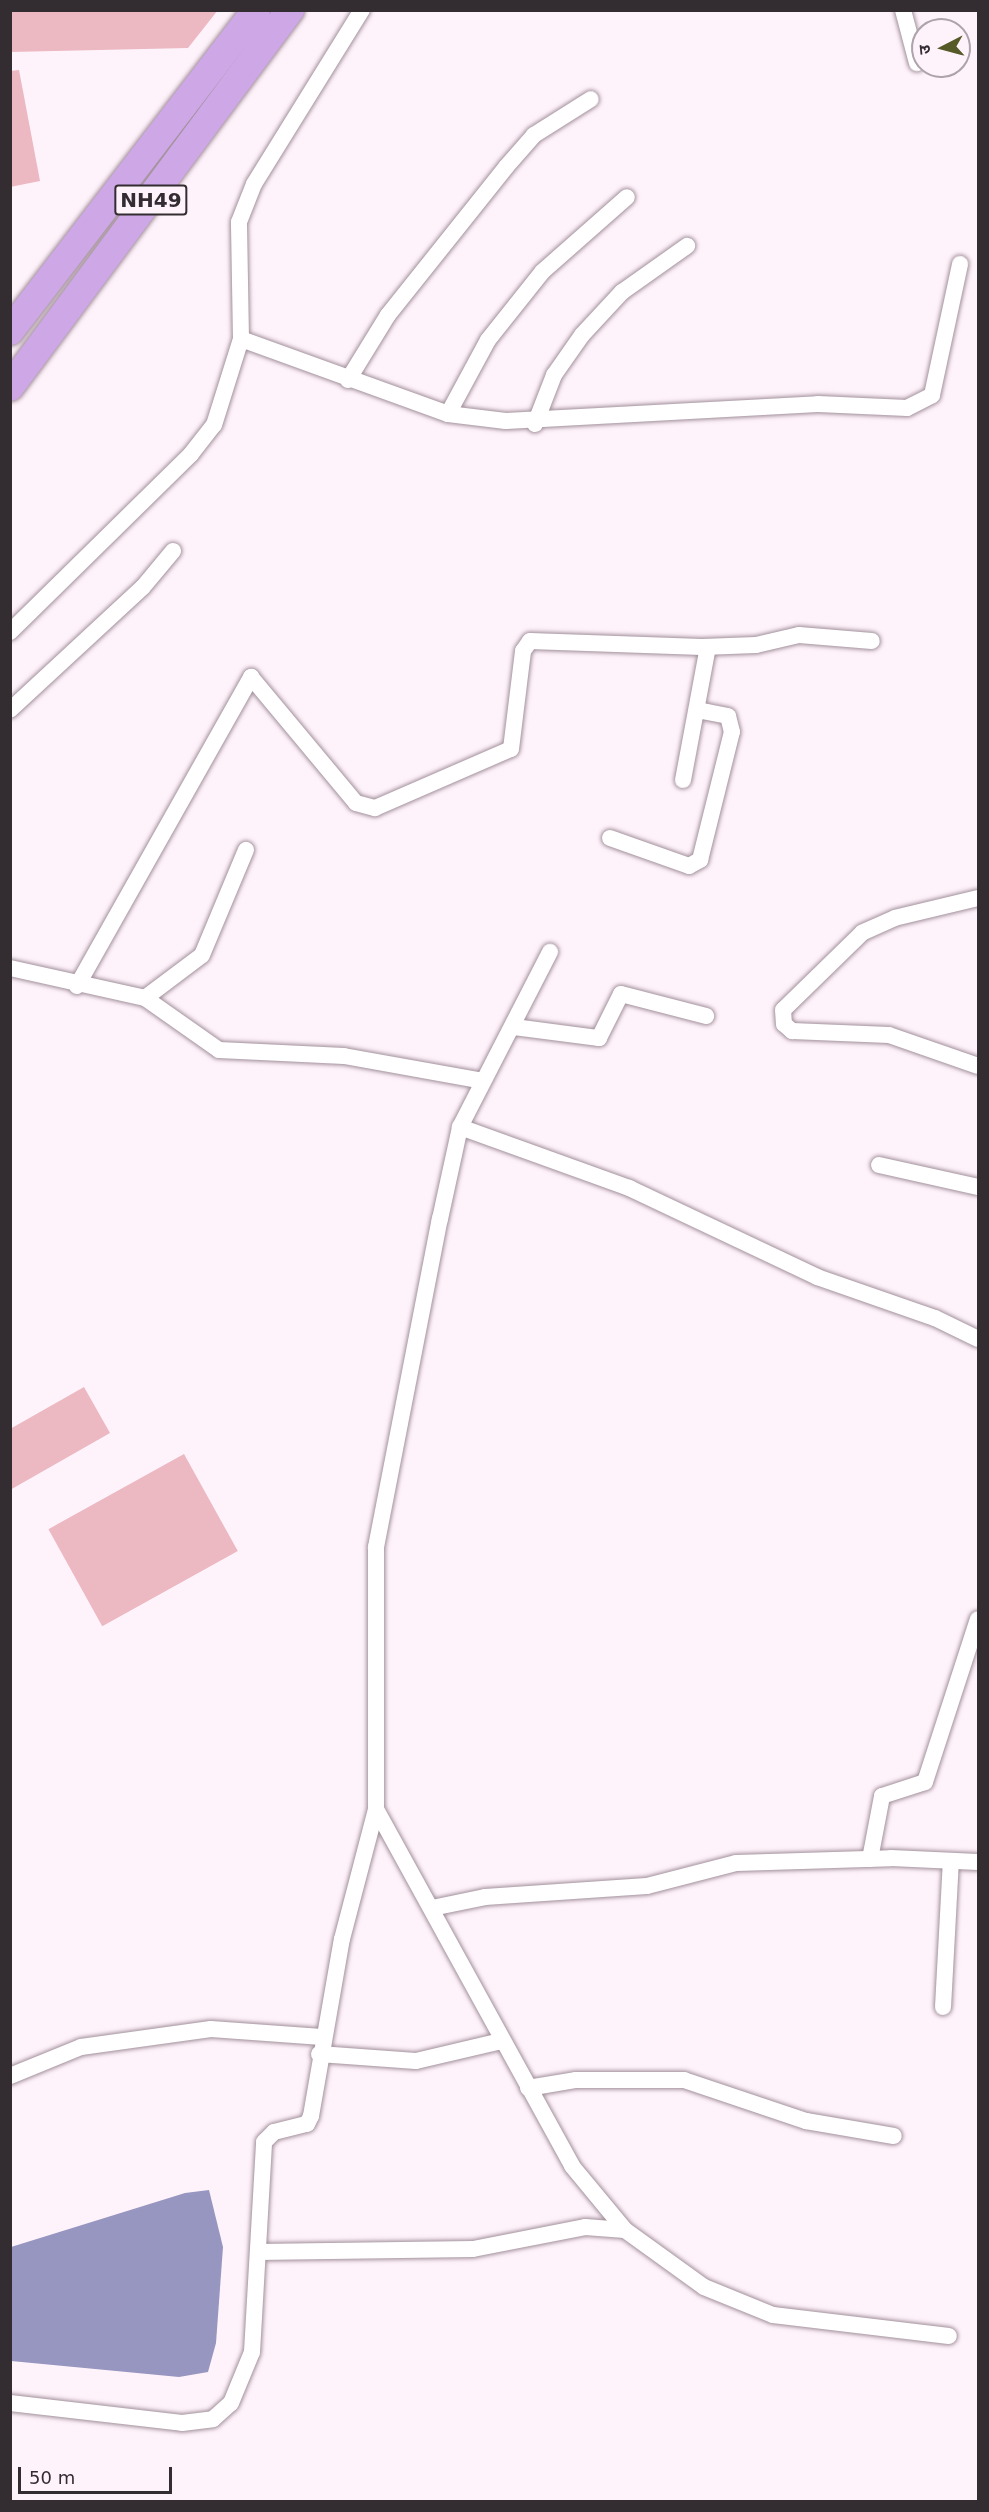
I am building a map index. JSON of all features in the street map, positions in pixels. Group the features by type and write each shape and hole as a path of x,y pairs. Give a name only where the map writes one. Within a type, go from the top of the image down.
{"highway":[{"name":"NH49","path":"10,387 290,10"},
{"name":"NH49","path":"10,331 255,11"}],"street":[{"path":"10,632 191,454 214,425 241,339 238,222 254,184 362,10"},
{"path":"903,10 911,40"},
{"path":"348,380 388,315 506,166 534,135 591,99"},
{"path":"448,414 488,340 542,272 627,197"},
{"path":"535,424 554,375 582,335 622,292 687,246"},
{"path":"241,339 348,380 448,414 535,424 818,404 922,404 932,395 960,264"},
{"path":"10,710 143,586 173,551"},
{"path":"77,986 245,680 261,683 356,803 375,808 512,749 523,651 530,641 708,647 799,635 872,641"},
{"path":"683,780 698,710 708,647"},
{"path":"610,838 688,866 700,860 732,732 728,716 698,710"},
{"path":"145,998 202,954 246,850"},
{"path":"978,898 895,918 862,933 783,1010 784,1024 792,1031 889,1035 978,1066"},
{"path":"10,2403 182,2422 213,2419 231,2403 252,2352 264,2142 274,2132 307,2124 322,2037 376,1809 376,1547 460,1127 514,1027 550,952"},
{"path":"10,968 77,986 145,998 219,1050 344,1056 483,1081"},
{"path":"514,1027 599,1038 621,994 706,1016"},
{"path":"460,1127 629,1188 807,1273 935,1318 978,1339"},
{"path":"879,1165 978,1187"},
{"path":"870,1859 882,1796 925,1782 978,1619"},
{"path":"376,1809 432,1908 501,2041 572,2166 625,2230 704,2286 773,2315 949,2336"},
{"path":"432,1908 485,1897 647,1886 736,1863 870,1859 978,1862"},
{"path":"943,2007 951,1861"},
{"path":"10,2076 81,2047 211,2029 322,2037"},
{"path":"319,2054 416,2061 501,2041"},
{"path":"528,2088 576,2080 684,2080 806,2121 894,2136"},
{"path":"258,2252 473,2249 585,2227 625,2230"}],"water":[{"path":"209,2190 223,2247 216,2343 208,2372 179,2377 11,2361 11,2247 185,2193"}],"building":[{"path":"10,10 218,10 188,48 10,52"},
{"path":"19,70 40,181 10,187 10,71"},
{"path":"84,1387 110,1433 10,1490 10,1429"},
{"path":"184,1454 238,1551 102,1626 48,1529"}]}
